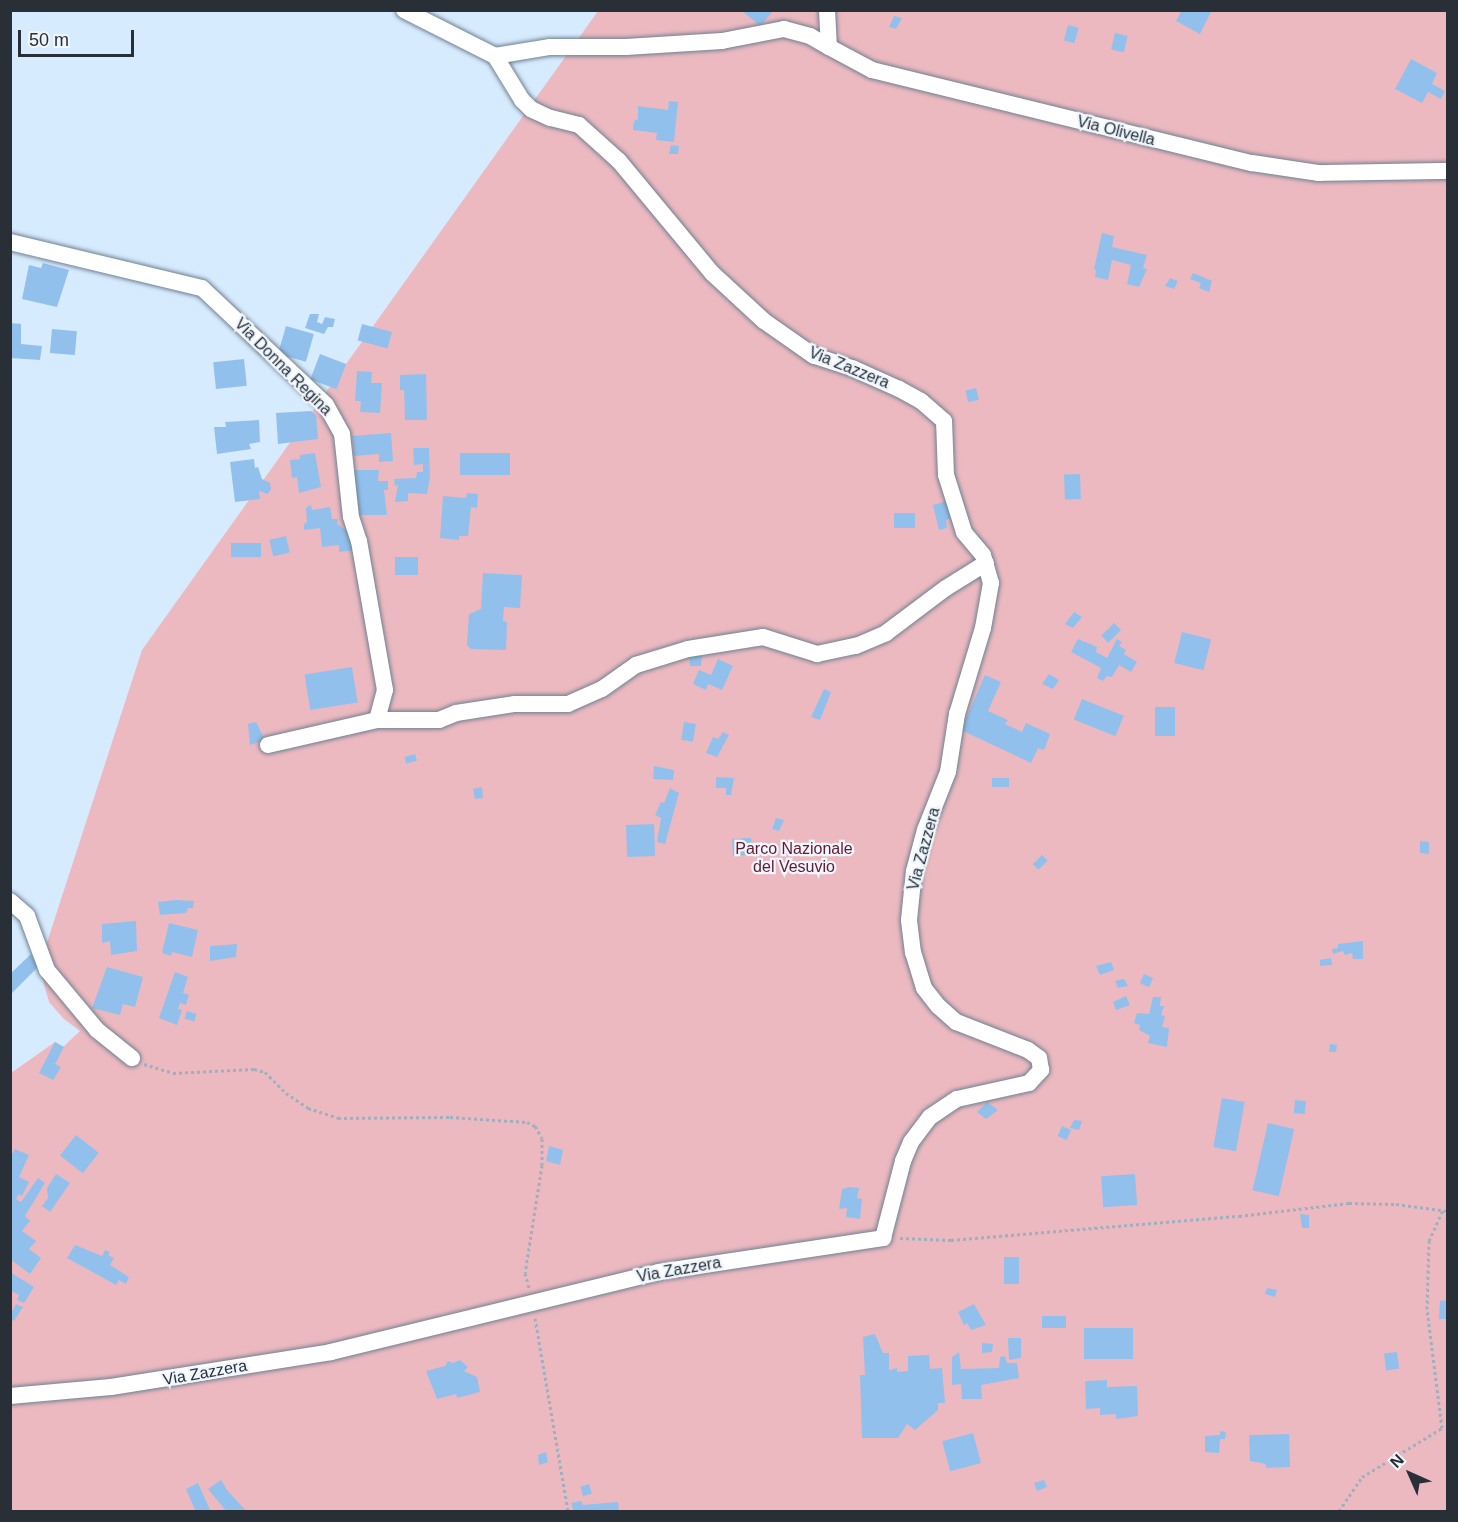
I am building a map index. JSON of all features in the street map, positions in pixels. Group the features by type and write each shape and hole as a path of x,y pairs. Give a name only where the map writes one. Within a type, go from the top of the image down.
{"street":[{"path":"404,10 495,56"},
{"path":"827,10 829,46"},
{"name":"Via Olivella","path":"495,56 550,47 626,47 722,41 784,29 810,36 872,70 1252,163 1319,173 1448,171"},
{"name":"Via Zazzera","path":"10,1396 142,1383 331,1352 460,1322 532,1301 659,1272 883,1238 903,1161 911,1142 930,1117 957,1098 1029,1083 1041,1070 1039,1058 1028,1050 956,1022 938,1006 924,988 917,970 909,920 914,871 925,830 948,772 957,714 983,628 991,583 983,555 964,532 946,475 944,421 921,401 852,368 814,356 772,327 712,273 619,161 579,125 550,118 527,104 495,56"},
{"name":"Via Donna Regina","path":"10,242 202,288 326,405 342,435 351,518 359,541 385,690 377,720"},
{"path":"268,745 377,720 439,720 456,713 479,708 546,702 568,704 603,689 636,665 688,649 764,637 817,654 856,646 885,633 945,588 986,564"},
{"path":"10,902 27,916 46,970 97,1030 132,1058"}],"path":[{"path":"132,1058 147,1066 173,1072 254,1069 265,1072 286,1093 308,1108 338,1118 450,1117 528,1122 535,1126 542,1138 542,1165 525,1274 532,1301 568,1512"},
{"path":"883,1238 951,1240 1239,1216 1349,1203 1396,1204 1445,1211 1429,1241 1427,1309 1442,1428 1362,1477 1339,1511 1327,1512"}],"green space":[{"name":"Parco Nazionale del Vesuvio","path":"598,11 1447,11 1447,1511 11,1512 11,1073 55,1042 63,1047 80,1031 64,1019 49,1002 39,967 142,650"}],"building":[{"path":"741,10 774,10 760,26"},
{"path":"1182,10 1212,10 1200,34 1176,21"},
{"path":"894,16 902,18 896,29 889,27"},
{"path":"1068,25 1079,28 1074,43 1064,40"},
{"path":"1115,33 1128,36 1124,52 1111,50"},
{"path":"1411,59 1437,73 1432,84 1445,91 1441,99 1428,92 1422,103 1395,89"},
{"path":"669,101 678,102 674,142 656,140 657,133 633,130 634,121 638,119 638,106 668,110"},
{"path":"671,145 679,146 678,154 669,154"},
{"path":"1102,233 1114,236 1112,247 1147,255 1143,268 1147,269 1139,287 1127,284 1131,265 1112,260 1108,280 1095,277 1096,270 1094,269"},
{"path":"43,263 69,270 57,307 22,299 29,265 41,268"},
{"path":"1193,273 1212,281 1209,292 1199,288 1201,283 1190,279"},
{"path":"1170,278 1178,281 1174,289 1165,286"},
{"path":"310,314 319,314 317,322 322,324 325,317 335,319 333,327 328,327 324,334 305,328"},
{"path":"10,323 21,324 21,344 42,346 40,360 10,358"},
{"path":"362,324 392,332 388,348 358,340"},
{"path":"286,326 314,334 306,362 278,354"},
{"path":"52,329 77,331 75,355 50,353"},
{"path":"320,354 346,364 336,389 310,379"},
{"path":"244,359 247,386 216,389 213,362"},
{"path":"357,371 372,372 371,383 382,383 380,413 360,412 361,401 355,401"},
{"path":"426,374 427,420 405,420 404,390 400,390 400,375"},
{"path":"976,388 979,400 968,402 965,391"},
{"path":"311,411 316,415 318,439 278,444 276,413"},
{"path":"259,420 260,442 249,444 251,449 217,454 214,427 226,427 225,422"},
{"path":"391,433 393,461 379,462 379,454 354,456 352,436"},
{"path":"413,448 429,448 430,477 427,494 408,493 408,501 395,502 398,485 395,486 394,479 416,478 417,472 423,472 423,464 414,465"},
{"path":"315,453 321,487 299,493 297,477 292,478 290,460 300,459 300,455"},
{"path":"460,453 510,453 510,475 460,475"},
{"path":"254,459 255,468 258,467 262,479 270,483 271,489 268,494 259,491 260,499 235,502 230,462"},
{"path":"353,470 379,470 378,481 388,481 388,490 384,490 387,515 354,515"},
{"path":"1080,474 1081,499 1065,500 1064,475"},
{"path":"467,493 478,494 477,508 471,507 468,536 459,536 459,540 440,538 443,496 466,498"},
{"path":"947,501 952,518 946,520 947,528 939,530 933,505"},
{"path":"311,505 312,510 330,507 332,519 338,519 337,524 353,535 354,550 339,552 339,545 322,547 320,528 304,530 304,524 307,522 306,508"},
{"path":"894,513 915,513 915,528 894,528"},
{"path":"286,536 290,553 273,556 269,540"},
{"path":"231,543 261,543 261,557 231,557"},
{"path":"395,557 418,557 418,575 395,575"},
{"path":"483,573 522,575 520,608 504,607 503,621 507,622 506,650 471,649 467,645 469,614 481,609"},
{"path":"1074,612 1082,617 1073,628 1065,624"},
{"path":"1114,623 1121,630 1108,643 1101,636"},
{"path":"1182,632 1211,639 1203,670 1174,663"},
{"path":"1078,639 1097,647 1096,652 1107,658 1117,639 1122,642 1119,646 1126,650 1124,654 1137,662 1131,672 1119,665 1112,677 1107,676 1103,681 1097,678 1101,668 1071,652"},
{"path":"689,656 702,656 701,666 690,666"},
{"path":"718,659 733,666 722,690 708,684 706,690 693,684 699,670 711,675"},
{"path":"352,667 358,703 310,710 305,675"},
{"path":"1049,674 1059,680 1053,689 1042,684"},
{"path":"985,675 1001,682 988,711 1008,720 1005,724 1022,732 1026,723 1050,734 1045,748 1043,750 1038,748 1031,763 961,730"},
{"path":"824,689 831,692 820,720 811,717"},
{"path":"1082,699 1124,716 1115,736 1074,719"},
{"path":"1155,707 1175,707 1175,736 1155,736"},
{"path":"256,722 265,740 250,745 248,724"},
{"path":"684,722 696,724 693,742 681,740"},
{"path":"723,732 729,735 717,757 706,753 713,737 718,739"},
{"path":"415,754 417,761 406,764 404,757"},
{"path":"654,766 674,770 673,780 653,779"},
{"path":"716,777 734,778 731,795 726,795 726,788 716,788"},
{"path":"992,778 1009,778 1009,787 992,787"},
{"path":"482,787 483,798 475,799 473,789"},
{"path":"670,788 679,793 665,844 657,842 661,818 655,815 661,802 664,803"},
{"path":"776,818 784,820 779,831 772,829"},
{"path":"654,824 655,856 627,857 626,825"},
{"path":"751,838 752,855 733,856 732,839"},
{"path":"1420,841 1429,842 1429,854 1420,853"},
{"path":"1042,855 1048,861 1038,870 1033,864"},
{"path":"194,901 193,908 188,908 186,913 160,915 158,902"},
{"path":"136,921 137,951 111,955 110,941 102,943 102,924"},
{"path":"169,923 198,930 192,957 172,952 171,956 162,953"},
{"path":"1363,941 1363,959 1353,959 1352,953 1345,955 1343,951 1333,954 1332,949 1338,948 1338,944"},
{"path":"237,944 236,957 210,961 210,946"},
{"path":"31,954 38,967 10,995 10,974"},
{"path":"1331,958 1332,965 1320,966 1320,960"},
{"path":"1111,962 1114,970 1100,975 1096,966"},
{"path":"107,967 143,977 135,1007 123,1004 120,1015 92,1008"},
{"path":"175,972 188,977 183,993 189,995 186,1005 180,1003 178,1009 182,1010 177,1025 159,1018"},
{"path":"1144,974 1153,978 1149,987 1140,983"},
{"path":"1124,979 1128,986 1118,988 1115,981"},
{"path":"1126,996 1130,1005 1116,1010 1113,1002"},
{"path":"1153,997 1161,997 1160,1006 1164,1006 1161,1015 1165,1016 1162,1027 1169,1028 1167,1047 1148,1043 1150,1036 1139,1030 1140,1025 1134,1023 1137,1013 1149,1014"},
{"path":"187,1011 197,1014 194,1022 185,1019"},
{"path":"55,1042 64,1047 55,1064 61,1067 53,1080 39,1073"},
{"path":"1330,1044 1337,1045 1336,1052 1329,1052"},
{"path":"1222,1098 1245,1102 1236,1151 1213,1147"},
{"path":"1295,1100 1306,1101 1305,1114 1294,1113"},
{"path":"987,1102 998,1110 986,1119 977,1112"},
{"path":"1074,1120 1082,1121 1079,1130 1070,1128"},
{"path":"1268,1123 1294,1129 1279,1196 1252,1190"},
{"path":"1062,1126 1071,1130 1067,1140 1058,1136"},
{"path":"76,1135 99,1153 83,1173 60,1155"},
{"path":"549,1146 563,1150 560,1165 546,1161"},
{"path":"15,1149 29,1155 19,1177 29,1182 22,1196 19,1194 16,1199 21,1202 38,1178 45,1183 25,1216 30,1221 22,1231 36,1241 29,1249 41,1258 30,1274 10,1259 10,1157"},
{"path":"56,1174 70,1183 50,1212 42,1206 48,1198 47,1188"},
{"path":"1135,1174 1137,1205 1103,1207 1101,1176"},
{"path":"859,1188 857,1198 862,1199 860,1219 846,1217 847,1208 839,1209 842,1189"},
{"path":"1300,1214 1309,1215 1309,1228 1302,1228"},
{"path":"75,1245 102,1256 105,1250 110,1252 108,1255 114,1258 110,1265 129,1277 126,1284 119,1280 116,1285 67,1258"},
{"path":"1004,1257 1019,1257 1019,1284 1004,1284"},
{"path":"10,1272 34,1287 24,1303 17,1300 19,1295 10,1290"},
{"path":"1267,1288 1277,1290 1275,1297 1265,1294"},
{"path":"1448,1300 1448,1319 1439,1319 1440,1301"},
{"path":"16,1304 23,1307 14,1321 10,1319 10,1315"},
{"path":"974,1304 986,1325 971,1330 967,1323 964,1325 958,1312"},
{"path":"1042,1316 1066,1316 1066,1328 1042,1328"},
{"path":"1084,1328 1133,1328 1133,1359 1084,1359"},
{"path":"875,1334 883,1353 889,1353 889,1370 897,1368 897,1372 908,1371 908,1356 929,1355 930,1369 942,1368 945,1403 938,1403 938,1410 915,1430 907,1424 898,1438 862,1438 860,1375 865,1375 863,1337"},
{"path":"1008,1338 1021,1338 1021,1358 1009,1360"},
{"path":"982,1343 993,1344 992,1352 982,1353"},
{"path":"959,1352 961,1369 999,1368 1000,1357 1005,1356 1007,1363 1017,1363 1019,1378 981,1385 982,1399 962,1399 961,1384 952,1385 952,1357"},
{"path":"1397,1352 1399,1369 1386,1370 1384,1354"},
{"path":"460,1360 468,1367 464,1371 477,1377 480,1392 457,1398 456,1394 437,1399 426,1371 445,1366 448,1361 453,1363"},
{"path":"1107,1380 1107,1387 1137,1386 1138,1416 1116,1419 1116,1414 1100,1415 1100,1408 1086,1409 1085,1381"},
{"path":"1220,1431 1226,1432 1225,1439 1220,1439 1219,1453 1205,1452 1205,1436 1220,1435"},
{"path":"973,1433 981,1463 950,1471 942,1441"},
{"path":"1289,1434 1290,1467 1266,1468 1266,1464 1250,1461 1249,1435"},
{"path":"546,1452 548,1462 539,1465 538,1455"},
{"path":"221,1480 247,1512 227,1512 208,1489"},
{"path":"1044,1480 1047,1487 1037,1491 1034,1483"},
{"path":"198,1483 210,1510 208,1512 196,1512 186,1489"},
{"path":"589,1484 592,1494 583,1496 580,1487"},
{"path":"581,1501 583,1505 618,1502 619,1512 574,1512 571,1503"}]}
